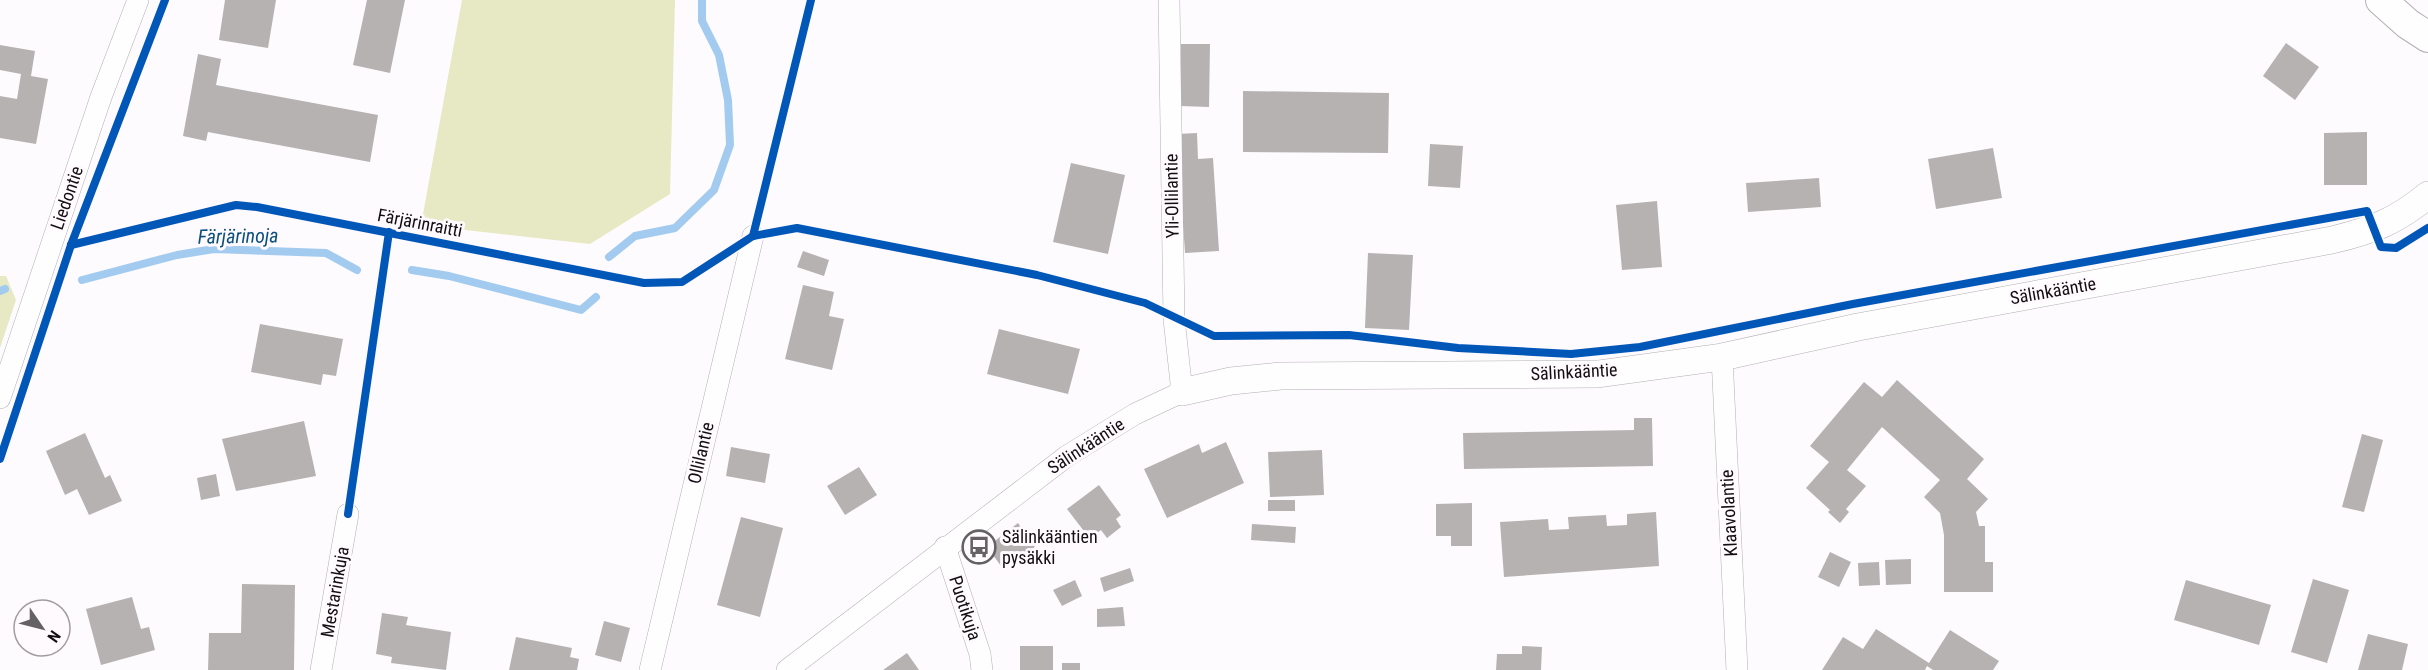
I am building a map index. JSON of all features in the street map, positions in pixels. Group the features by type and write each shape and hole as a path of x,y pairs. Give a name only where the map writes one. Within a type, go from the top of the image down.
{"main road":[{"path":"2381,0 2408,24 2428,37"},
{"path":"2392,0 2428,12"}],"street":[{"name":"Liedontie","path":"0,398 101,97 138,0"},
{"name":"Yli-Ollilantie","path":"1169,0 1174,319 1182,392"},
{"name":"Sälinkääntie","path":"787,670 1067,456 1135,414 1182,392 1231,381 1281,376 1598,374 1722,357 1858,327 2332,240 2374,230 2406,213 2428,195"},
{"name":"Ollilantie","path":"650,670 753,236"},
{"name":"Klaavolantie","path":"1722,357 1737,670"},
{"name":"Mestarinkuja","path":"321,670 348,514"},
{"name":"Puotikuja","path":"945,547 980,654 982,670"}],"green space":[{"path":"462,0 675,0 670,194 590,244 421,225"},
{"path":"0,276 6,276 16,300 0,348"}],"building":[{"path":"225,0 276,0 268,48 219,40"},
{"path":"367,0 405,0 390,73 353,65"},
{"path":"2286,43 2319,67 2295,100 2263,76"},
{"path":"1181,44 1210,44 1209,107 1180,106"},
{"path":"0,45 35,51 31,76 48,79 36,144 0,138 0,96 17,99 21,74 0,70"},
{"path":"198,54 221,59 216,85 378,115 370,162 208,132 206,141 183,136"},
{"path":"1243,91 1389,93 1388,153 1243,152"},
{"path":"2367,132 2367,185 2324,185 2324,133"},
{"path":"1197,133 1198,159 1213,158 1219,251 1185,253 1177,134"},
{"path":"1430,144 1463,146 1460,188 1428,186"},
{"path":"1993,148 2002,198 1936,209 1928,159"},
{"path":"1071,163 1125,175 1108,254 1053,242"},
{"path":"1819,178 1821,207 1748,212 1746,183"},
{"path":"1657,201 1662,267 1622,270 1616,205"},
{"path":"803,251 829,260 824,276 797,267"},
{"path":"1368,253 1413,255 1409,330 1365,328"},
{"path":"803,285 834,292 829,316 844,319 832,370 785,359"},
{"path":"260,324 343,339 336,376 323,374 321,385 251,372"},
{"path":"999,329 1080,349 1068,394 987,374"},
{"path":"1897,380 1984,459 1967,479 1988,499 1976,512 1979,526 1985,526 1985,562 1993,562 1993,592 1944,592 1944,535 1940,513 1924,497 1940,480 1882,427 1847,470 1866,486 1846,509 1849,512 1840,523 1828,512 1830,510 1806,488 1829,462 1810,446 1864,382 1882,397"},
{"path":"1634,418 1652,418 1653,466 1464,469 1463,433 1634,430"},
{"path":"304,421 316,476 236,491 222,439"},
{"path":"85,433 105,478 110,475 122,501 89,515 77,489 65,495 46,451"},
{"path":"2362,434 2383,440 2364,512 2342,507"},
{"path":"1226,442 1244,483 1167,518 1144,469 1199,444 1202,453"},
{"path":"731,447 770,454 765,483 726,476"},
{"path":"1322,450 1324,495 1270,497 1268,452"},
{"path":"859,467 877,495 845,515 827,486"},
{"path":"216,474 220,496 201,500 197,478"},
{"path":"1099,485 1121,515 1116,519 1121,527 1107,538 1101,530 1090,539 1067,509"},
{"path":"1268,500 1295,500 1295,511 1268,511"},
{"path":"1472,503 1472,546 1451,546 1451,536 1436,536 1436,504"},
{"path":"1656,512 1659,566 1504,577 1500,522 1548,519 1549,530 1569,529 1568,517 1606,515 1607,526 1627,525 1627,514"},
{"path":"741,517 783,528 760,617 717,605"},
{"path":"1018,523 1035,547 1004,570 987,547"},
{"path":"1252,524 1296,527 1295,543 1251,540"},
{"path":"1830,552 1851,562 1839,587 1818,577"},
{"path":"1911,559 1911,584 1886,585 1885,560"},
{"path":"1879,562 1880,585 1859,586 1858,563"},
{"path":"1130,568 1134,581 1104,592 1100,578"},
{"path":"2313,579 2349,590 2327,663 2291,652"},
{"path":"1075,580 1082,596 1062,606 1053,590"},
{"path":"2186,580 2271,605 2259,645 2174,620"},
{"path":"242,584 295,585 294,670 208,670 209,633 241,633"},
{"path":"132,597 141,629 149,627 155,650 101,665 86,609"},
{"path":"1123,607 1125,626 1097,627 1097,609"},
{"path":"382,613 408,617 406,625 451,632 446,670 391,663 392,657 376,654"},
{"path":"604,621 630,628 621,662 595,655"},
{"path":"1876,629 1929,663 1950,630 1999,661 1993,670 1933,670 1927,666 1925,670 1822,670 1843,637 1863,649"},
{"path":"2368,634 2408,644 2402,670 2358,670"},
{"path":"516,637 572,648 570,657 579,659 577,670 509,670"},
{"path":"1020,646 1053,646 1053,670 1020,670"},
{"path":"1522,646 1542,647 1541,670 1496,670 1497,654 1522,654"},
{"path":"907,653 919,670 883,670"},
{"path":"1062,663 1080,663 1080,670 1062,670"}],"waterway":[{"name":"Färjärinoja","path":"609,257 635,236 675,228 714,190 730,145 728,100 719,55 702,21 702,0"},
{"name":"Färjärinoja","path":"82,280 177,255 214,249 326,253 357,270"},
{"name":"Färjärinoja","path":"412,270 449,276 581,310 596,297"},
{"name":"Färjärinoja","path":"0,291 5,289"}],"cycle path":[{"path":"0,459 71,245 165,0"},
{"path":"753,236 811,0"},
{"name":"Färjärinraitti","path":"71,245 236,205 257,207 644,283 682,282 753,236 797,228 1037,275 1145,303 1214,336 1349,335 1458,348 1571,354 1640,347 1853,304 2367,211 2381,247 2396,248 2428,228"},
{"name":"Färjärinraitti","path":"348,514 389,232"}],"place":[{"name":"Sälinkääntien pysäkki","path":"979,547"}]}
